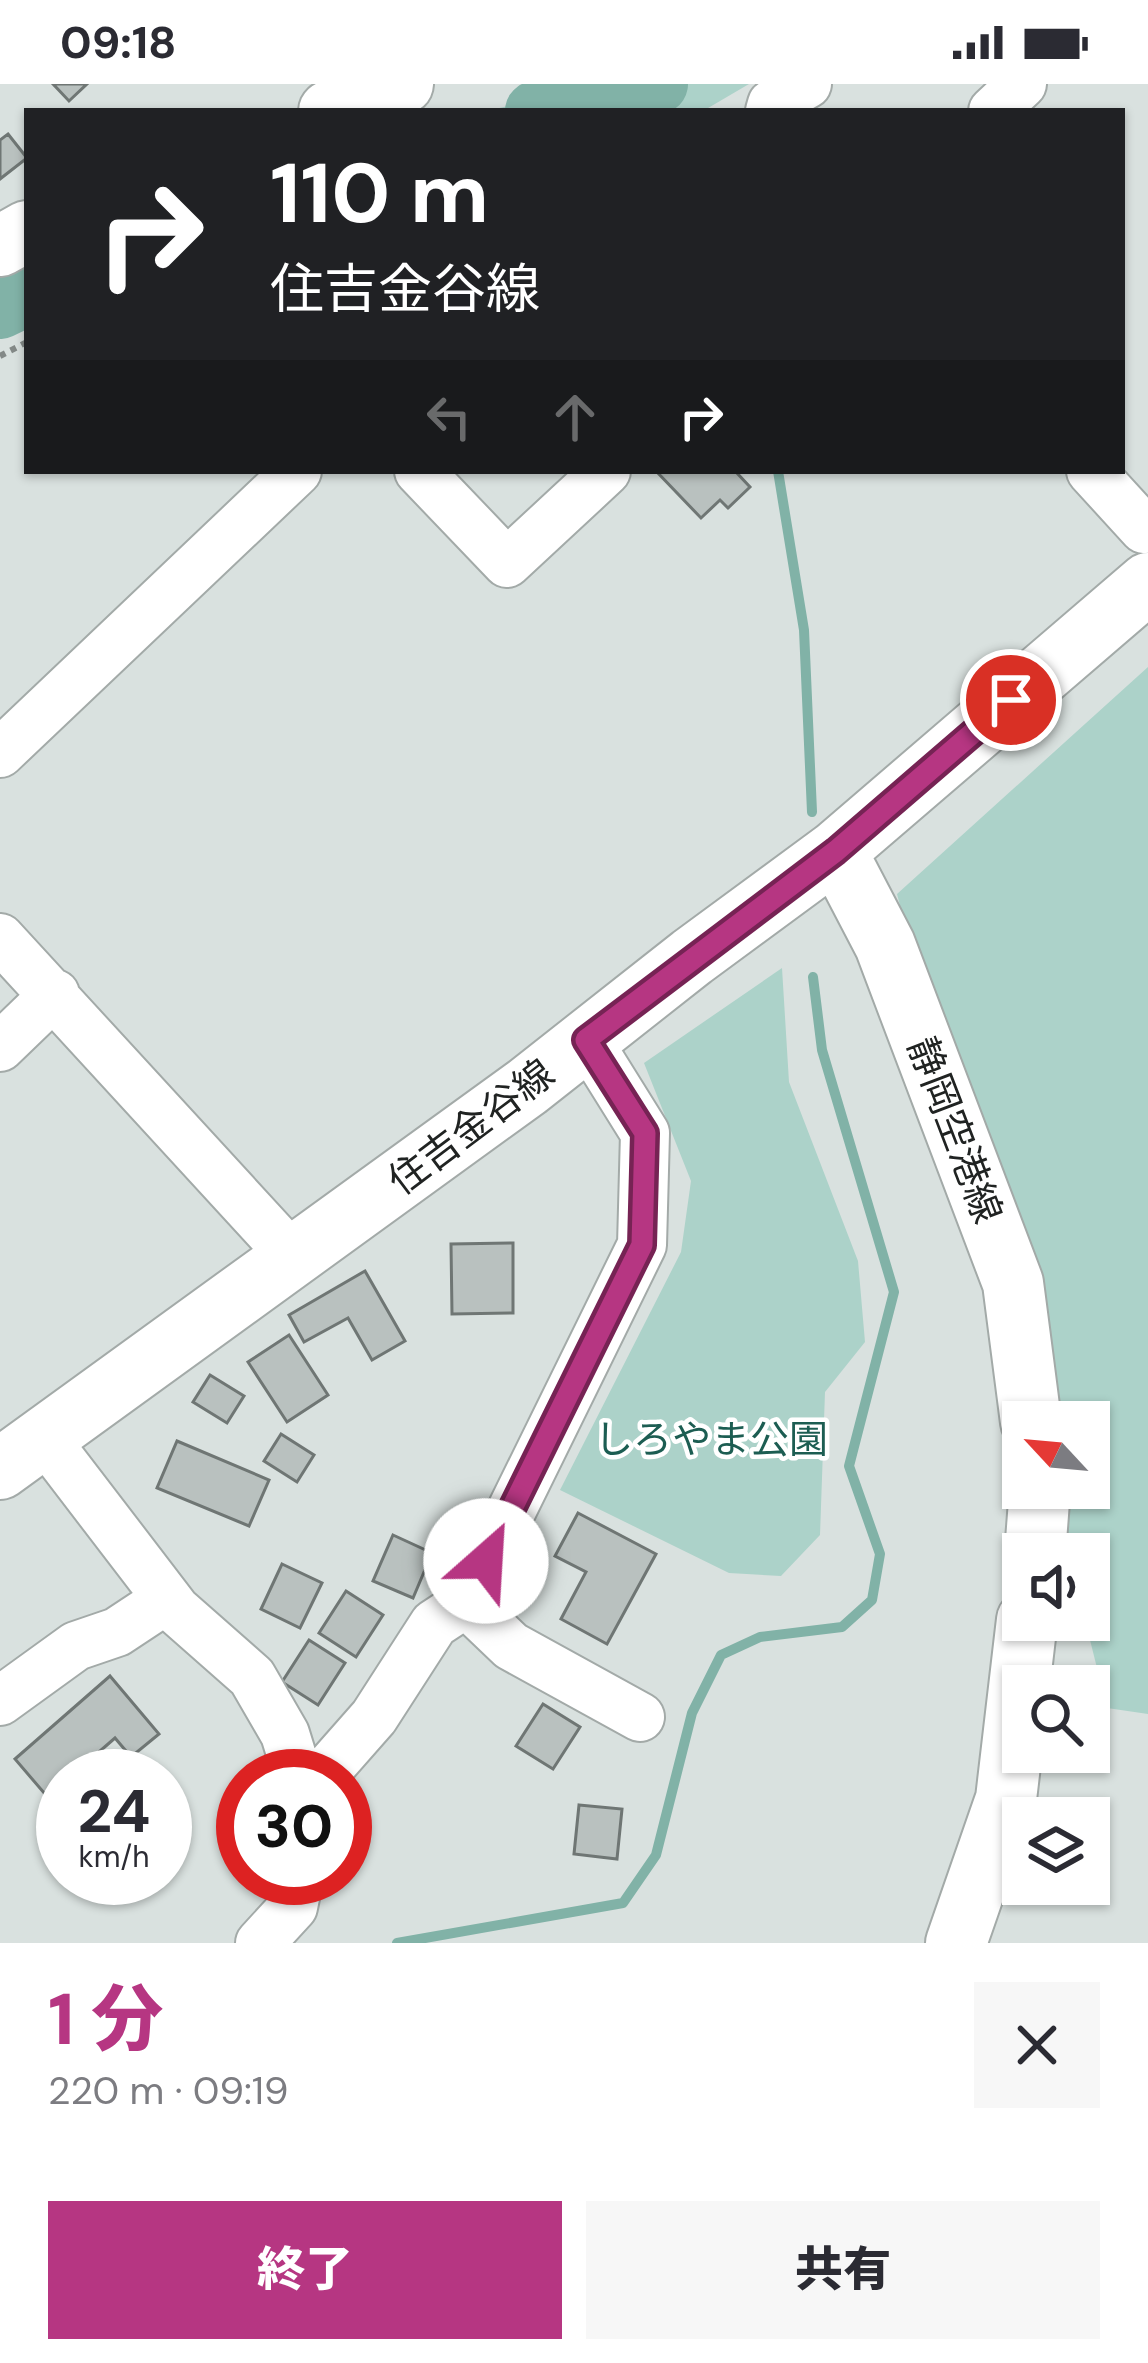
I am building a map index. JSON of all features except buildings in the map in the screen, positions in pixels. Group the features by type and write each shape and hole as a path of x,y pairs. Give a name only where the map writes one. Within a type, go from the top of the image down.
{"main road":[{"path":"337,108 393,86"},
{"name":"住吉金谷線","path":"21,1452 586,1040 836,851 1146,556"},
{"name":"静岡空港線","path":"836,851 885,944 1013,1282 1028,1401"},
{"path":"956,1943 1006,1799 1025,1641"}],"street":[{"path":"771,108 807,84"},
{"path":"996,108 1022,84"},
{"path":"0,753 294,474"},
{"path":"422,474 506,562 603,474"},
{"path":"1093,474 1146,556"},
{"path":"0,938 292,1256"},
{"path":"0,1046 55,994"},
{"path":"346,1749 374,1717 434,1624 466,1603 642,1245 645,1133 586,1040"},
{"path":"21,1452 252,1678 290,1749"},
{"path":"0,1701 76,1646 117,1633 167,1599"},
{"path":"466,1603 511,1646 640,1717"},
{"path":"260,1943 293,1905"}],"green space":[{"path":"600,84 749,84 708,108 500,108"},
{"path":"24,247 24,322 0,334 0,262"},
{"path":"1148,667 1148,1714 1110,1708 1110,1665 1096,1665 1090,1641 1110,1641 1110,1533 1062,1533 1055,1509 1110,1509 1110,1401 1028,1401 897,894"},
{"name":"しろやま公園","path":"782,968 789,1082 858,1261 865,1342 825,1392 820,1535 781,1576 729,1573 560,1490 681,1252 691,1181 644,1063"}],"waterway":[{"path":"549,108 658,84"},
{"path":"0,309 24,297"},
{"path":"778,474 804,630 812,812"},
{"path":"397,1943 623,1903 656,1855 692,1713 721,1655 760,1637 842,1627 872,1600 880,1554 849,1466 894,1292 822,1050 813,977"}],"route":[{"path":"486,1561 642,1245 645,1133 586,1040 836,851 1011,700"}]}
